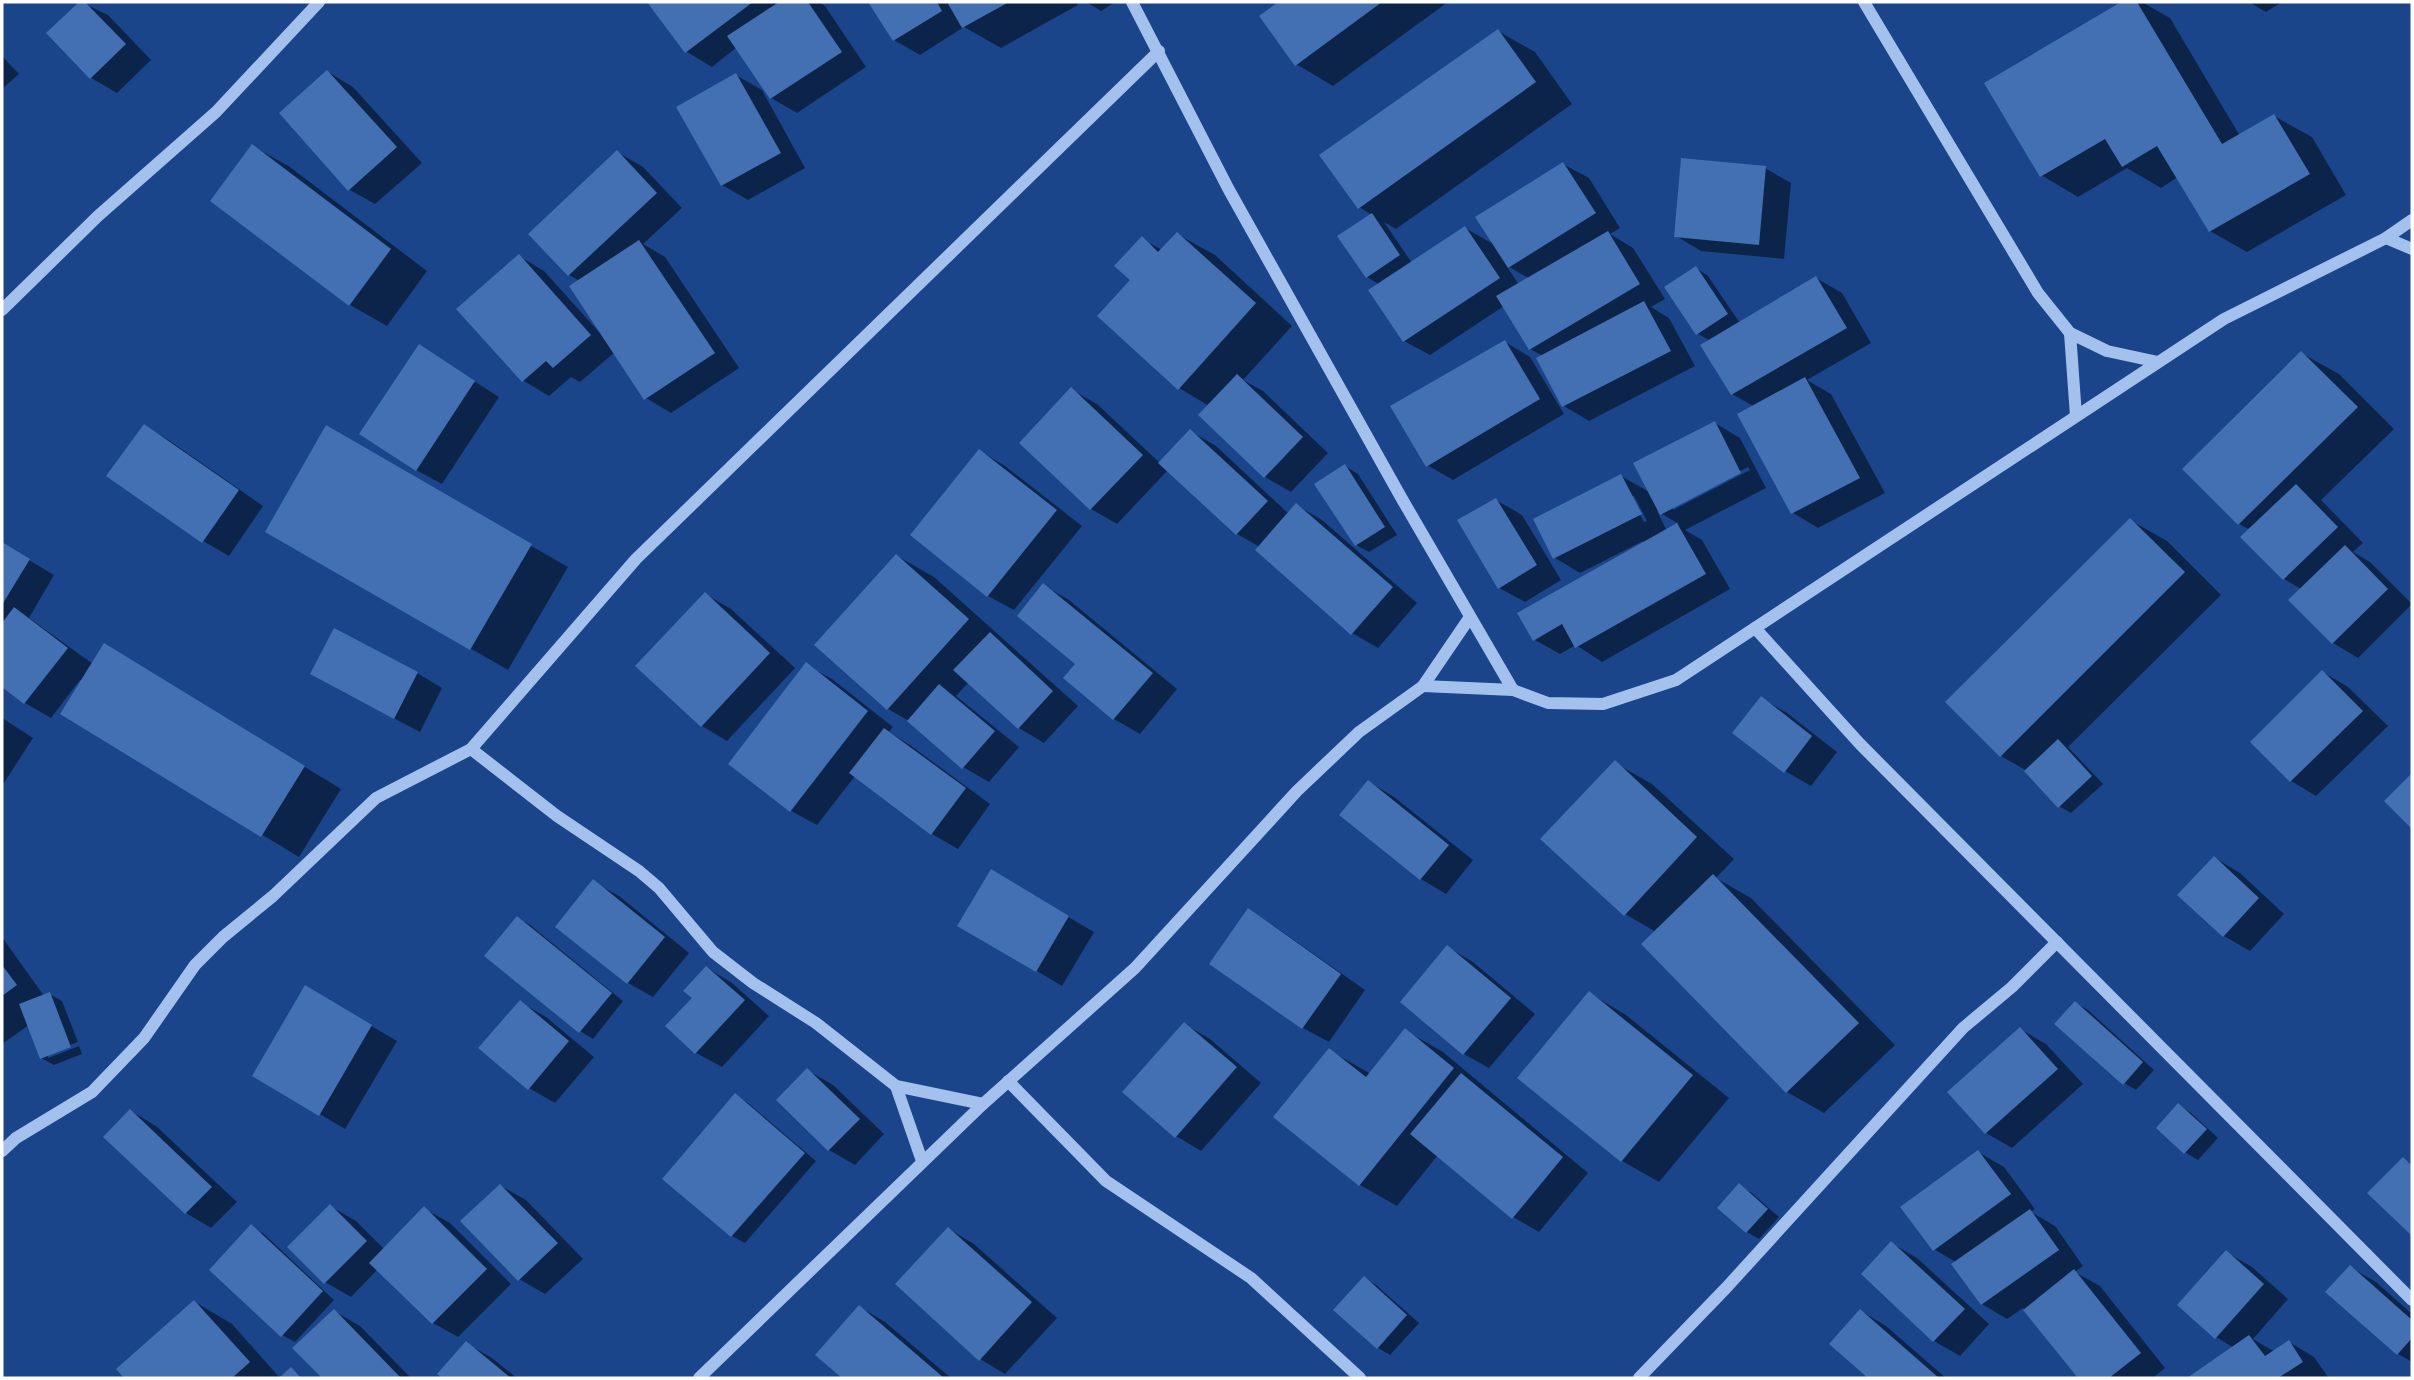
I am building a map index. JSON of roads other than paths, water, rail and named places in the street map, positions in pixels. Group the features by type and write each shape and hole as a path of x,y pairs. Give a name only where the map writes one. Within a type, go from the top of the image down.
{"street":[{"path":"2,310 98,216 216,112 319,2"},
{"path":"1132,2 1229,190 1513,690"},
{"path":"1864,2 2038,293 2070,332 2107,351 2158,362"},
{"path":"2,1151 16,1138 92,1092 144,1038 195,965 223,937 273,896 376,798 471,749 636,559 1159,51"},
{"path":"1423,685 1513,690 1548,703 1603,704 1676,680 2224,319 2386,238 2412,220"},
{"path":"2386,238 2412,248"},
{"path":"2070,332 2076,416"},
{"path":"699,1378 982,1104 1135,968 1297,791 1359,732 1423,685 1470,617"},
{"path":"1755,628 1860,744 2412,1300"},
{"path":"471,749 557,816 639,871 659,888 713,952 754,983 816,1023 896,1086 982,1104"},
{"path":"1639,1378 1726,1288 1963,1028 2012,987 2057,942"},
{"path":"1008,1082 1106,1181 1251,1278 1360,1378"},
{"path":"896,1086 922,1161"}]}
